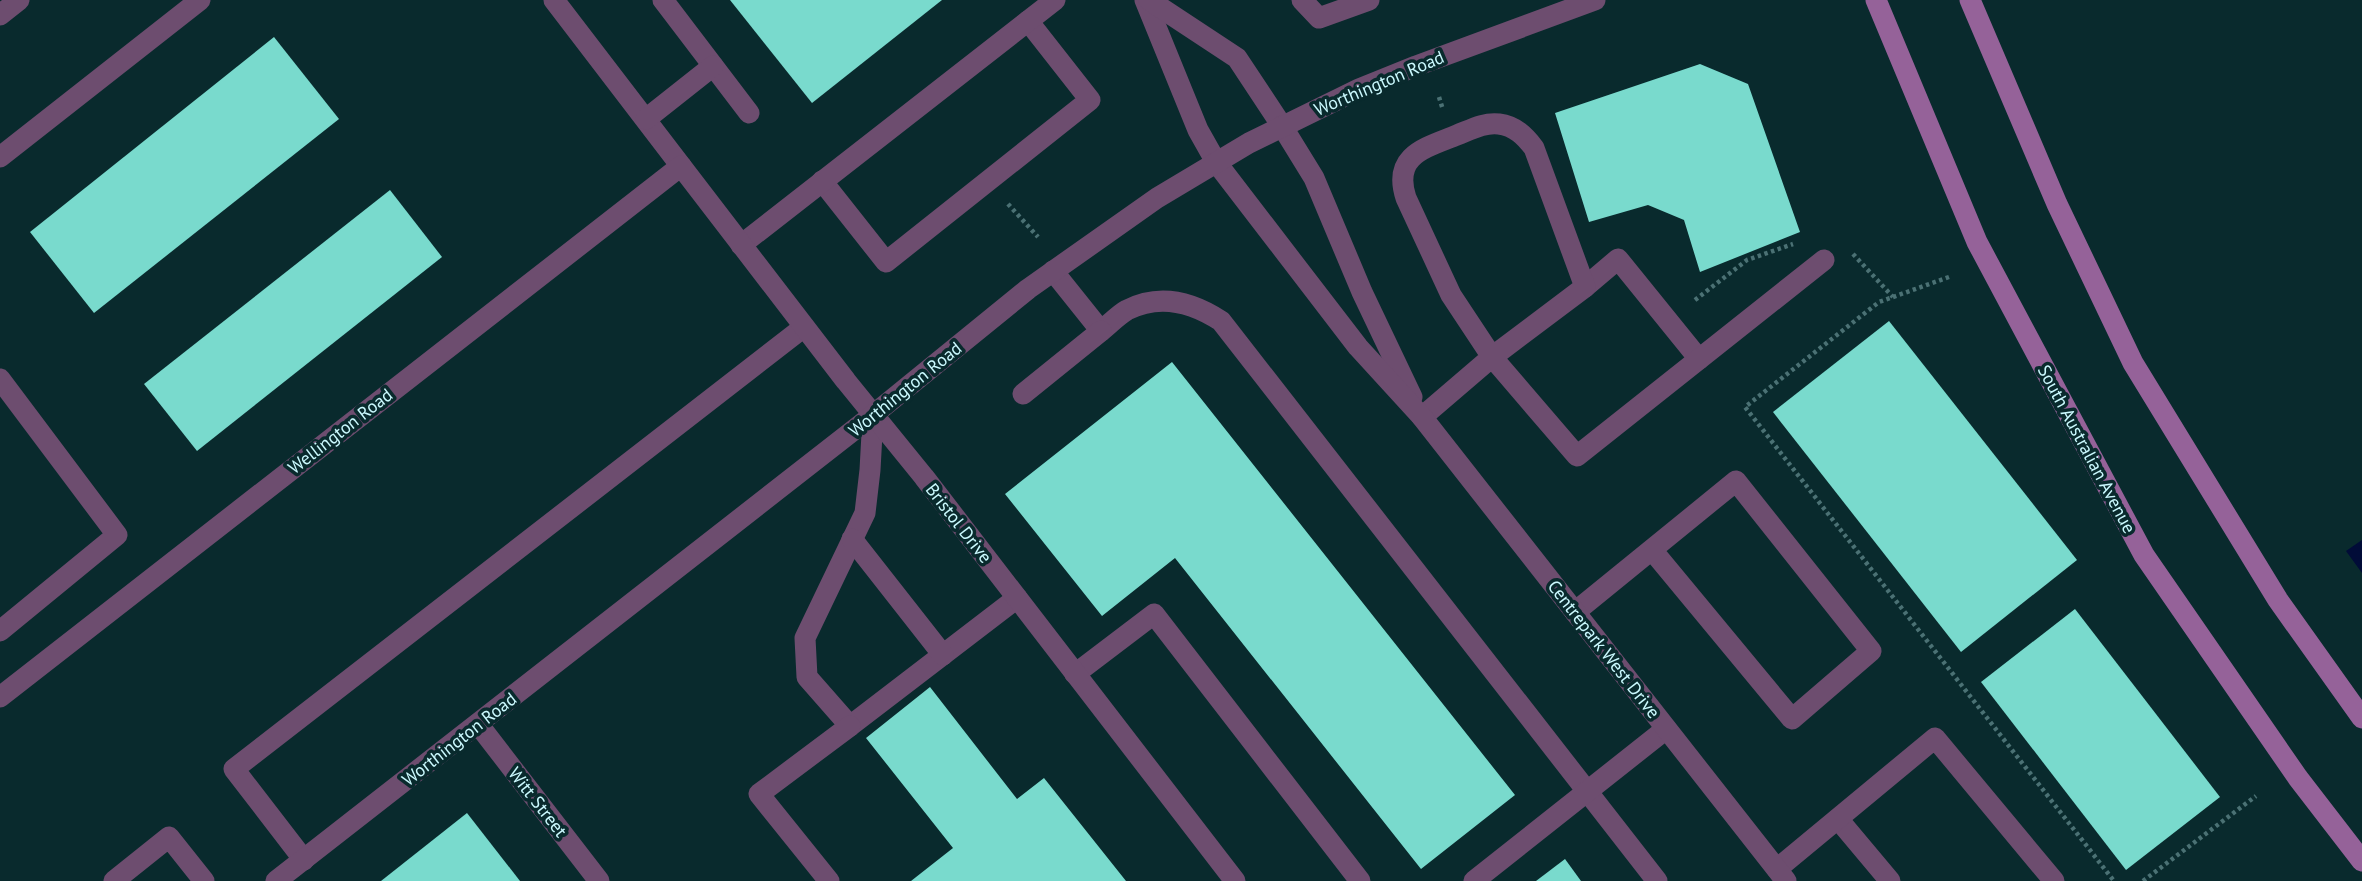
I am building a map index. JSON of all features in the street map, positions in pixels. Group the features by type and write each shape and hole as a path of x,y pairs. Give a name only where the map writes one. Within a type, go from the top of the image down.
{"main road":[{"name":"South Australian Avenue","path":"1876,0 1977,242 2144,555 2298,778 2362,861"},
{"path":"1970,0 2057,204 2133,363 2278,600 2362,718"}],"street":[{"path":"0,15 19,0"},
{"path":"2,150 200,0"},
{"name":"Bristol Drive","path":"554,0 804,327 1236,881"},
{"path":"663,0 749,113"},
{"path":"741,244 1055,0"},
{"name":"Centrepark West Drive","path":"1147,0 1237,58 1282,126 1314,178 1363,292 1422,417"},
{"name":"Centrepark West Drive","path":"1147,0 1198,130 1216,162 1358,347 1422,417 1781,875"},
{"path":"1302,0 1319,18 1368,0"},
{"name":"Worthington Road","path":"276,881 873,415 1053,271 1157,198 1282,126 1359,89 1595,0"},
{"path":"822,181 886,262 1090,100 1028,21"},
{"path":"646,119 713,66"},
{"path":"1585,287 1534,148 1525,137 1513,128 1485,124 1413,154 1403,175 1402,187 1451,295 1492,356 1577,456 1824,260"},
{"name":"Wellington Road","path":"0,697 681,166"},
{"path":"1422,417 1492,356 1618,259 1699,359"},
{"path":"1053,271 1101,331"},
{"path":"1023,394 1127,310 1151,301 1176,301 1200,307 1222,321 1657,881"},
{"path":"304,860 234,769 804,327"},
{"path":"0,379 117,535 0,631"},
{"path":"850,726 807,677 805,638 865,513 873,415"},
{"path":"1575,612 1651,550 1736,481 1871,651 1792,719 1651,550"},
{"path":"852,540 943,655"},
{"path":"829,881 759,794 1017,598"},
{"path":"1075,674 1154,614 1360,881"},
{"name":"Witt Street","path":"478,724 599,881"},
{"path":"1474,881 1666,729"},
{"path":"1781,875 1838,818 1935,738 2054,881"},
{"path":"1838,818 1890,881"},
{"path":"114,881 169,837 204,881"}],"path":[{"path":"1005,201 1038,237"},
{"path":"1949,277 1879,302 1745,407 2114,881"},
{"path":"2143,881 2256,796"}],"water":[{"path":"2362,540 2362,573 2346,551"}],"building":[{"path":"730,0 942,0 812,103"},
{"path":"274,37 339,119 94,313 30,232"},
{"path":"1700,64 1748,84 1800,232 1700,272 1684,220 1648,205 1589,222 1555,113"},
{"path":"390,190 442,257 197,451 144,384"},
{"path":"1889,321 2077,560 1961,652 1773,412"},
{"path":"1172,362 1515,795 1421,869 1175,558 1102,616 1005,494"},
{"path":"2075,609 2220,797 2126,870 1981,682"},
{"path":"930,687 1017,799 1044,778 1126,881 911,881 953,848 866,738"},
{"path":"467,813 520,881 381,881"},
{"path":"1565,859 1581,881 1536,881"}]}
